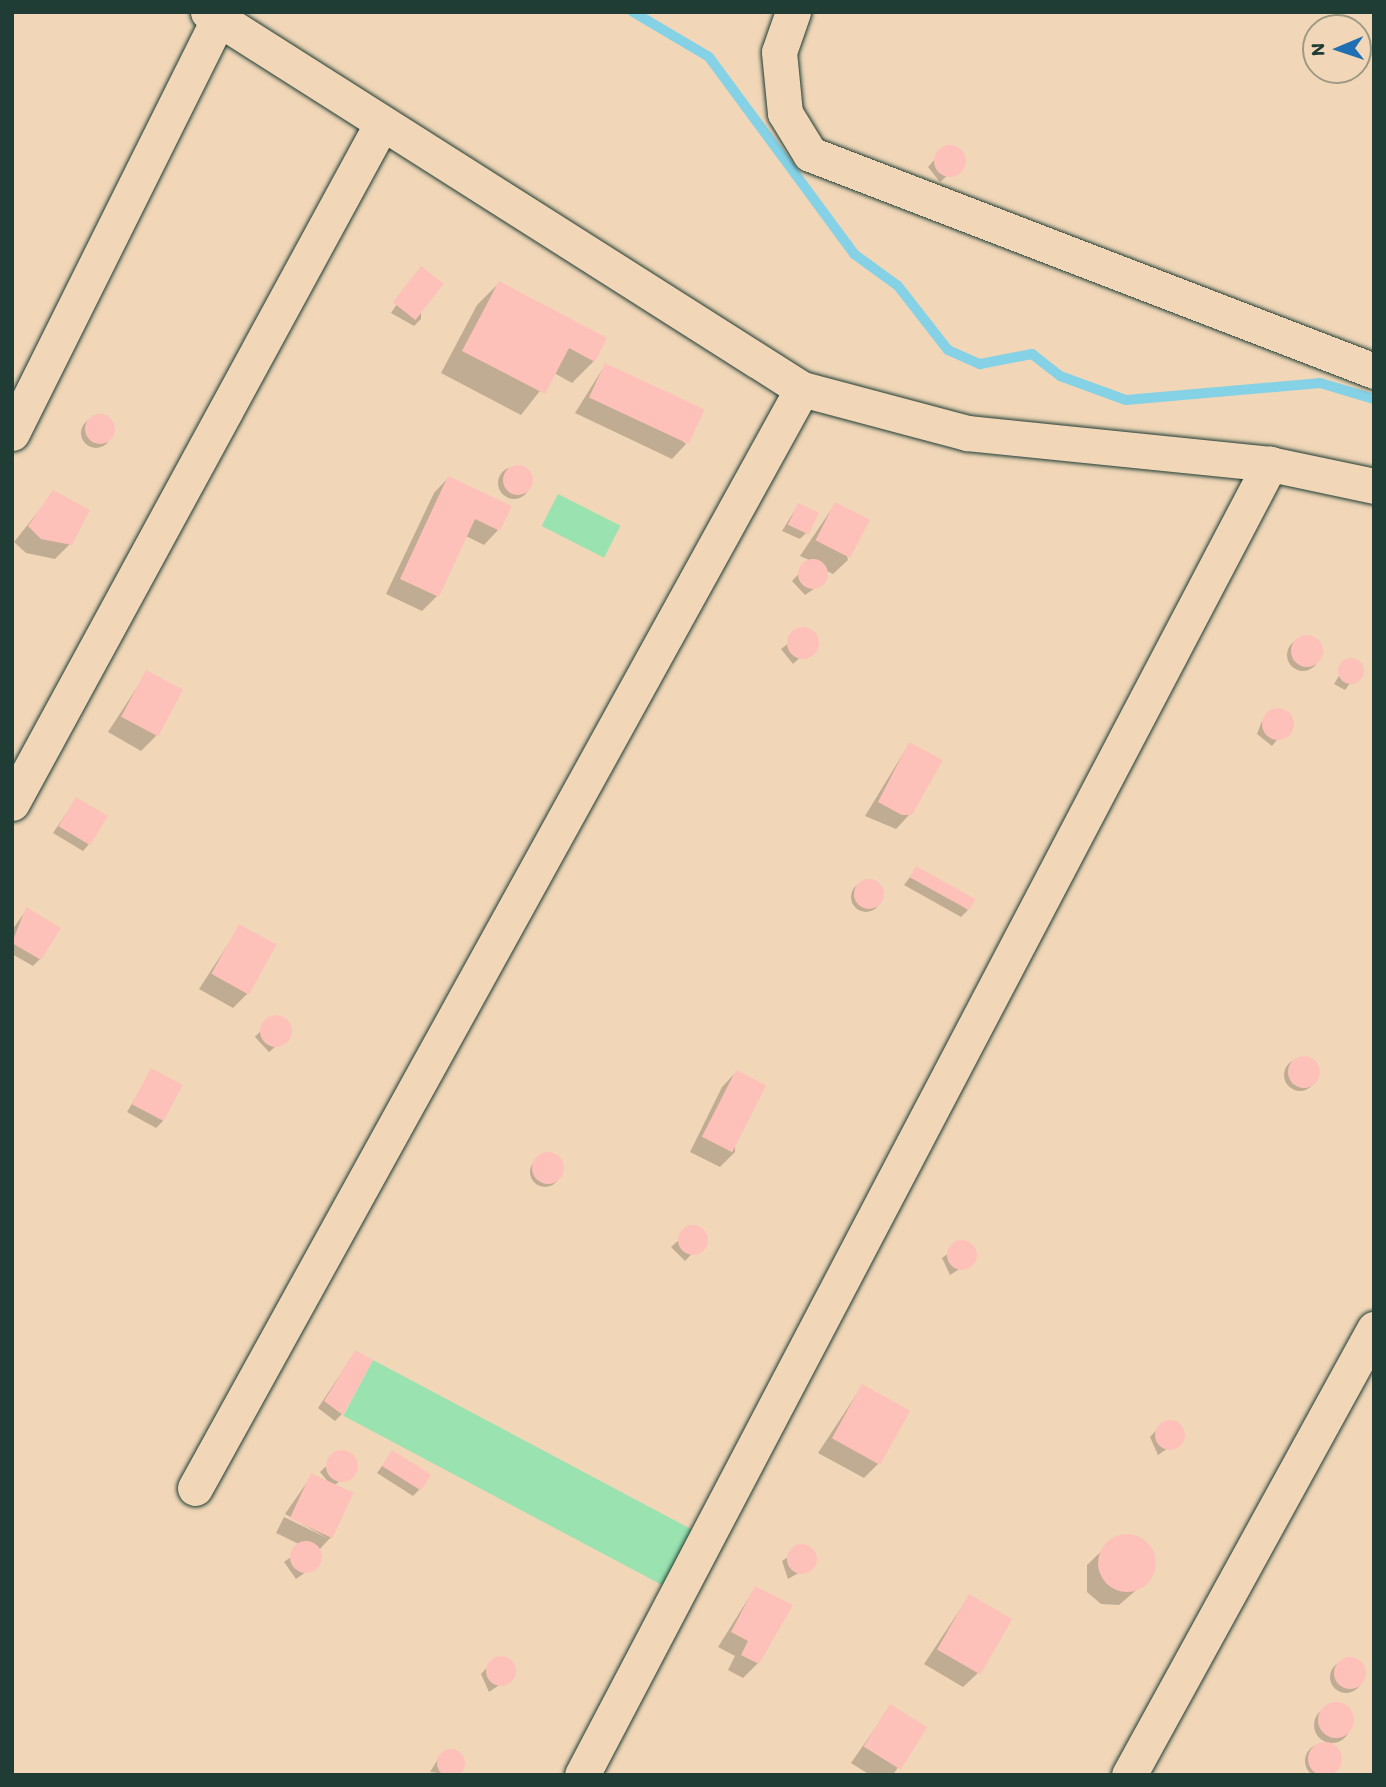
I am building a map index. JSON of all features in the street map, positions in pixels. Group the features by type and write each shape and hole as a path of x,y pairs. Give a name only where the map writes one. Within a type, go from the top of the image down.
{"street":[{"path":"793,12 779,52 785,113 810,154 1374,371"},
{"path":"12,433 213,16 802,389 967,433 1270,464 1374,486"},
{"path":"12,803 382,123"},
{"path":"195,1488 802,389"},
{"path":"582,1775 1270,464"},
{"path":"1129,1775 1374,1329"}],"green space":[{"path":"558,494 620,526 604,558 542,526"},
{"path":"373,1360 694,1531 665,1587 343,1416"}],"building":[{"path":"950,145 961,150 966,161 961,172 950,177 939,172 934,161 939,150"},
{"path":"421,266 444,284 416,320 393,302"},
{"path":"499,281 607,338 595,362 569,348 545,394 462,351"},
{"path":"605,363 705,409 689,444 589,397"},
{"path":"100,414 111,418 115,429 111,440 100,444 89,440 85,429 89,418"},
{"path":"518,465 529,469 533,480 529,491 518,495 507,491 503,480 507,469"},
{"path":"448,476 512,506 500,531 475,519 439,597 400,579"},
{"path":"53,490 90,510 72,545 41,539 28,526"},
{"path":"835,502 870,520 850,558 815,540"},
{"path":"798,503 819,513 809,534 788,525"},
{"path":"813,559 824,563 828,574 824,585 813,589 802,585 798,574 802,563"},
{"path":"803,627 814,632 819,643 814,654 803,659 792,654 787,643 792,632"},
{"path":"1307,635 1318,640 1323,651 1318,662 1307,667 1296,662 1291,651 1296,640"},
{"path":"1351,658 1360,662 1364,671 1360,680 1351,684 1342,680 1338,671 1342,662"},
{"path":"146,670 183,690 158,737 121,717"},
{"path":"1278,708 1289,713 1294,724 1289,735 1278,740 1267,735 1262,724 1267,713"},
{"path":"909,742 943,760 912,815 902,815 878,802"},
{"path":"76,797 108,816 90,845 58,826"},
{"path":"916,866 975,899 969,910 910,877"},
{"path":"869,879 880,883 884,894 880,905 869,909 858,905 854,894 858,883"},
{"path":"26,907 61,928 41,960 12,943"},
{"path":"239,924 277,945 249,995 211,974"},
{"path":"276,1015 287,1020 292,1031 287,1042 276,1047 265,1042 260,1031 265,1020"},
{"path":"1304,1056 1315,1061 1320,1072 1315,1083 1304,1088 1293,1083 1288,1072 1293,1061"},
{"path":"151,1068 183,1085 164,1121 132,1104"},
{"path":"736,1070 766,1085 732,1152 702,1137"},
{"path":"548,1152 559,1157 564,1168 559,1179 548,1184 537,1179 532,1168 537,1157"},
{"path":"693,1225 704,1229 708,1240 704,1251 693,1255 682,1251 678,1240 682,1229"},
{"path":"962,1240 973,1244 977,1255 973,1266 962,1270 951,1266 947,1255 951,1244"},
{"path":"355,1350 373,1360 343,1415 324,1401"},
{"path":"862,1384 910,1411 880,1465 832,1438"},
{"path":"1170,1420 1181,1424 1185,1435 1181,1446 1170,1450 1159,1446 1155,1435 1159,1424"},
{"path":"342,1450 353,1455 358,1466 353,1477 342,1482 331,1477 326,1466 331,1455"},
{"path":"392,1450 431,1474 421,1490 382,1466"},
{"path":"311,1473 354,1493 332,1538 290,1518"},
{"path":"1127,1534 1148,1542 1156,1563 1148,1584 1127,1592 1106,1584 1098,1563 1106,1542"},
{"path":"306,1541 317,1546 322,1557 317,1568 306,1573 295,1568 290,1557 295,1546"},
{"path":"802,1544 813,1548 817,1559 813,1570 802,1574 791,1570 787,1559 791,1548"},
{"path":"755,1586 793,1605 759,1664 741,1655 748,1641 731,1632"},
{"path":"969,1594 1012,1619 980,1674 937,1649"},
{"path":"501,1656 512,1660 516,1671 512,1682 501,1686 490,1682 486,1671 490,1660"},
{"path":"1350,1657 1361,1662 1366,1673 1361,1684 1350,1689 1339,1684 1334,1673 1339,1662"},
{"path":"1336,1702 1349,1707 1354,1720 1349,1733 1336,1738 1323,1733 1318,1720 1323,1707"},
{"path":"890,1704 927,1727 901,1770 864,1746"},
{"path":"1325,1742 1337,1747 1342,1759 1337,1771 1325,1776 1313,1771 1308,1759 1313,1747"},
{"path":"451,1749 461,1753 465,1763 461,1773 451,1777 441,1773 437,1763 441,1753"}],"waterway":[{"path":"633,12 709,57 854,254 898,286 948,350 980,364 1032,354 1060,376 1126,400 1320,383 1374,399"}]}
